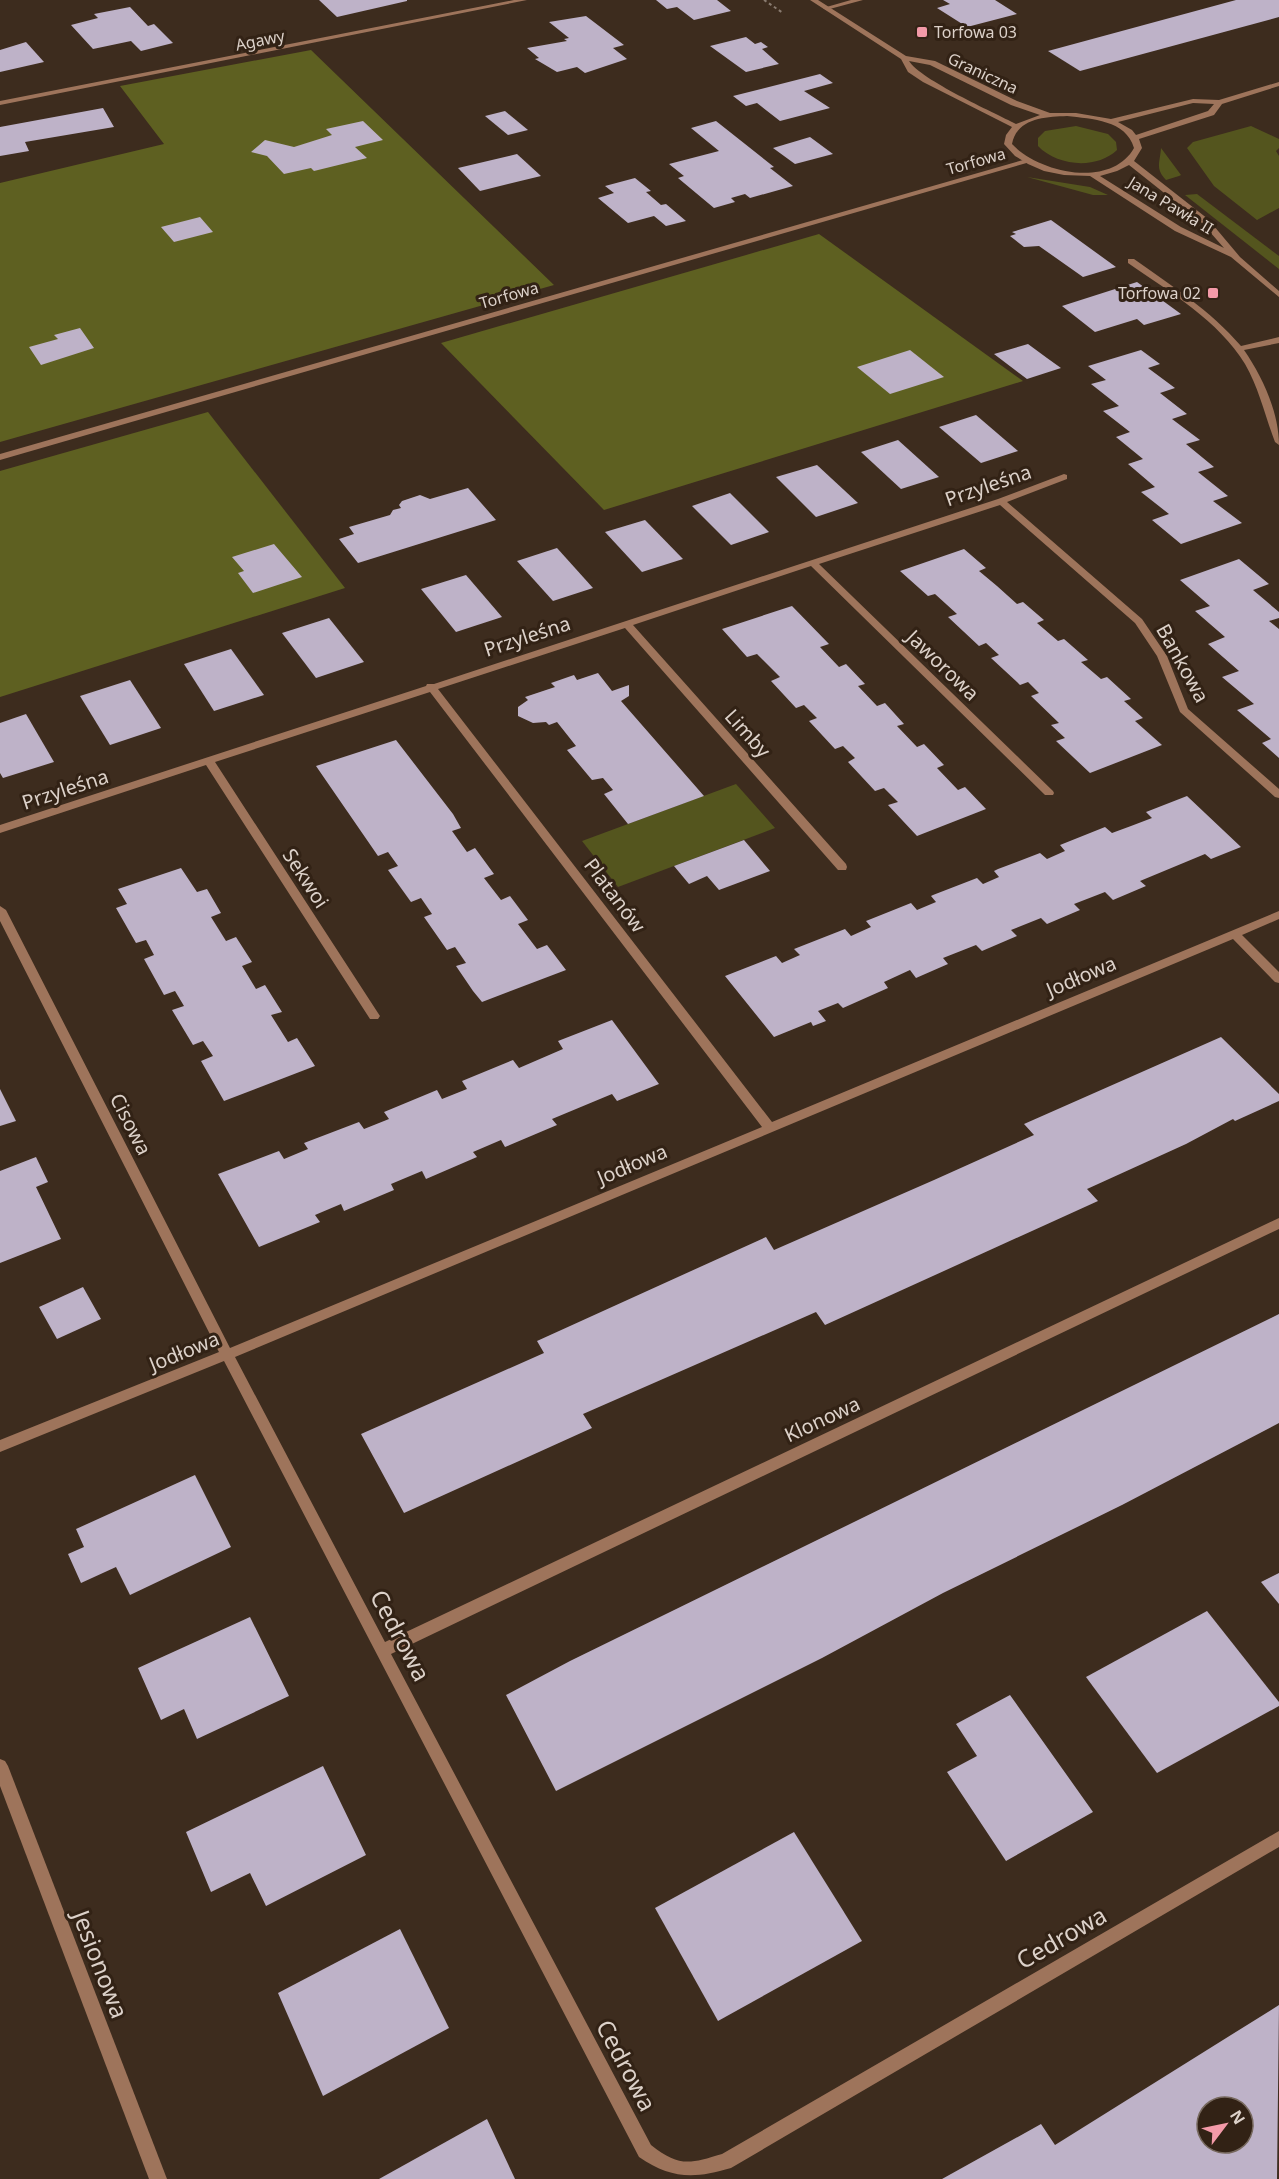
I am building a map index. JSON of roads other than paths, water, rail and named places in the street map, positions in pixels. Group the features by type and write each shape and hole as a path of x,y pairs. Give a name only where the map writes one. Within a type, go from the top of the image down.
{"street":[{"name":"Agawy","path":"0,103 524,0"},
{"name":"Graniczna","path":"813,0 904,58 932,63 1014,103 1049,115"},
{"path":"826,8 860,0"},
{"name":"Graniczna","path":"904,58 911,70 926,80 1015,126"},
{"path":"1109,122 1193,101 1219,102 1279,84"},
{"path":"1135,138 1211,113 1219,102"},
{"path":"1049,115 1089,116 1109,122 1135,138 1138,148 1130,162 1113,170 1092,174 1065,173 1026,162 1008,144 1015,126 1049,115"},
{"name":"Torfowa","path":"0,457 1026,162"},
{"name":"Jana Pawła II","path":"1130,162 1205,221 1237,259 1279,295"},
{"name":"Jana Pawła II","path":"1092,174 1178,229 1237,259"},
{"path":"1131,261 1204,313 1222,329 1249,364 1279,442"},
{"path":"1237,350 1279,340"},
{"name":"Przyleśna","path":"0,829 1001,501 1064,477"},
{"name":"Bankowa","path":"1001,501 1139,621 1162,656 1184,710 1279,795"},
{"name":"Jaworowa","path":"813,563 1049,793"},
{"name":"Limby","path":"626,623 842,867"},
{"name":"Platanów","path":"431,686 769,1127"},
{"name":"Sekwoi","path":"208,760 374,1016"},
{"name":"Cisowa","path":"0,910 228,1355"},
{"name":"Jodłowa","path":"0,1446 228,1355 1279,915"},
{"path":"1235,934 1279,979"},
{"name":"Klonowa","path":"382,1651 1279,1223"},
{"name":"Cedrowa","path":"228,1355 645,2151 666,2169 693,2172 724,2162 1279,1838"},
{"name":"Jesionowa","path":"0,1766 158,2179"}],"place":[{"name":"Torfowa 03","path":"922,32"},
{"name":"Torfowa 02","path":"1213,293"}]}
